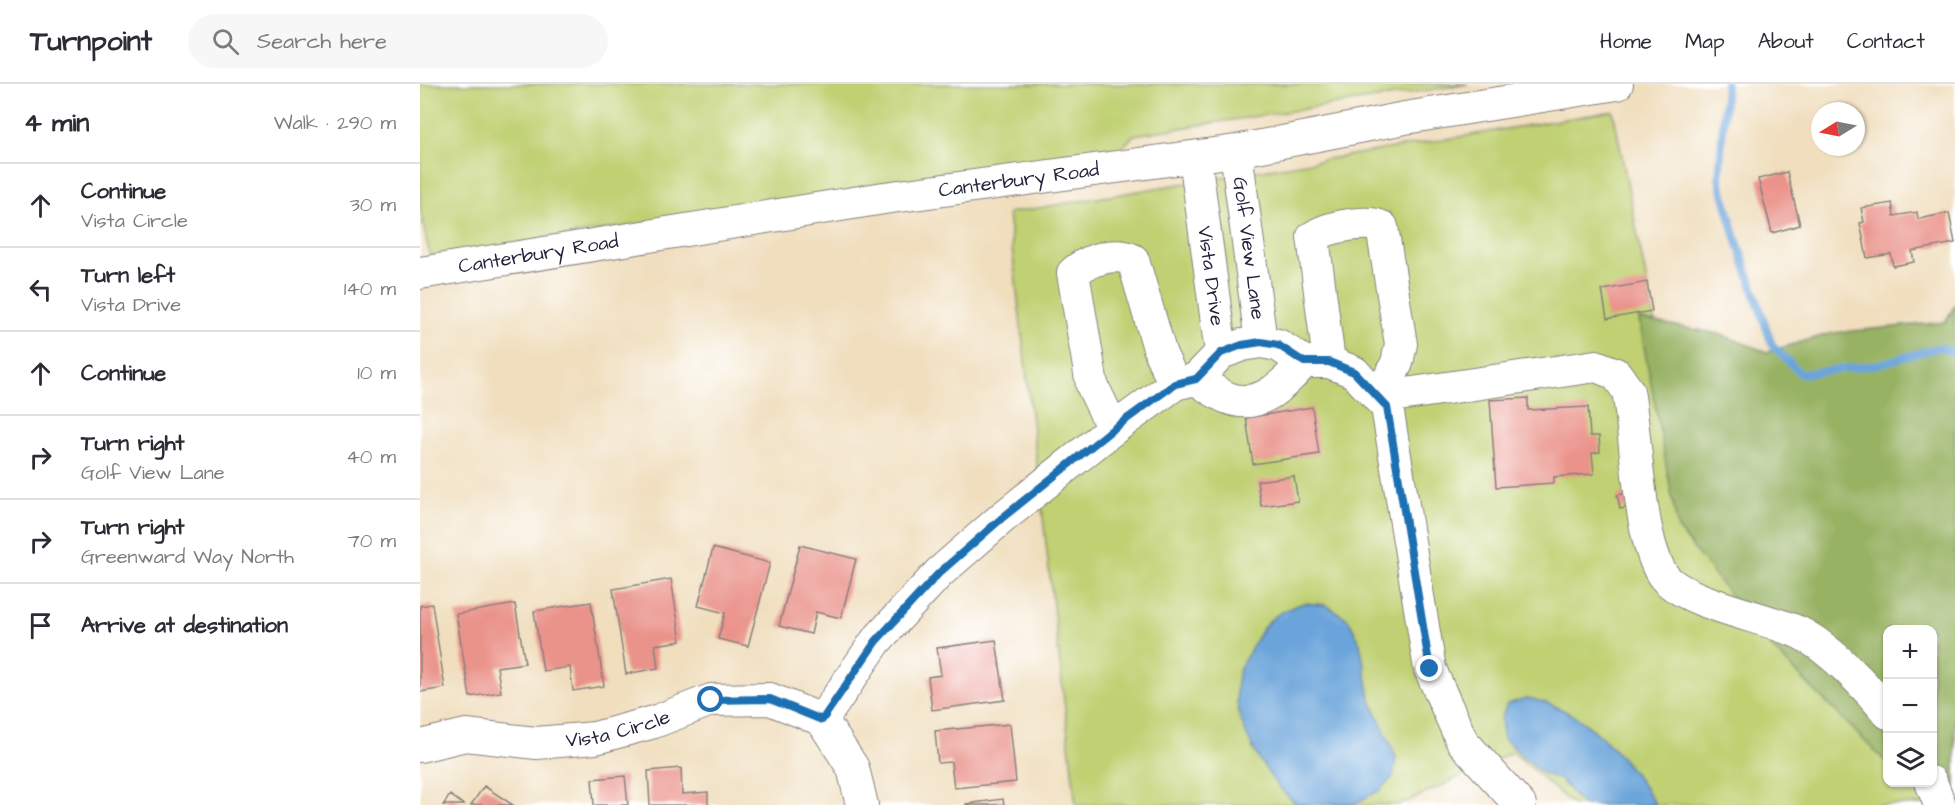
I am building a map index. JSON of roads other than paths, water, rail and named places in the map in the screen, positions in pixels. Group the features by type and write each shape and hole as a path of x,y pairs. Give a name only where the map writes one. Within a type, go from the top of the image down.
{"street":[{"name":"Canterbury Road","path":"420,273 884,198 1236,151 1405,118 1617,84"},
{"name":"Golf View Lane","path":"1236,151 1261,342 1278,345 1316,362 1354,372 1383,402"},
{"name":"Vista Drive","path":"822,720 876,641 939,573 1002,518 1113,429 1186,382 1221,353 1195,157"},
{"path":"1113,429 1092,385 1090,374 1073,273 1084,263 1123,255 1133,260 1161,355 1186,382 1230,399 1252,400 1283,386 1316,362 1313,237 1322,231 1373,222 1382,227 1401,344 1397,363 1383,402 1430,669 1462,741 1520,805"},
{"path":"1221,353 1242,345 1261,342"},
{"path":"1383,402 1596,366 1616,374 1629,391 1645,519 1652,552 1664,577 1689,595 1801,634 1858,680 1883,708"},
{"name":"Vista Circle","path":"420,746 466,735 536,743 595,738 654,722 711,700 770,699 822,720"},
{"path":"822,720 853,768 862,805"},
{"path":"1933,787 1940,805"}],"water":[{"path":"1304,603 1326,605 1348,619 1360,643 1370,698 1396,757 1393,777 1379,791 1356,803 1296,804 1260,761 1250,743 1238,705 1237,686 1240,669 1261,631 1278,614"},
{"path":"1527,698 1548,703 1567,712 1602,737 1631,769 1656,805 1582,805 1561,780 1542,773 1504,739 1501,719 1507,704"}],"waterway":[{"path":"1726,84 1719,179 1772,345 1801,374 1875,365 1940,347 1955,353"}]}
